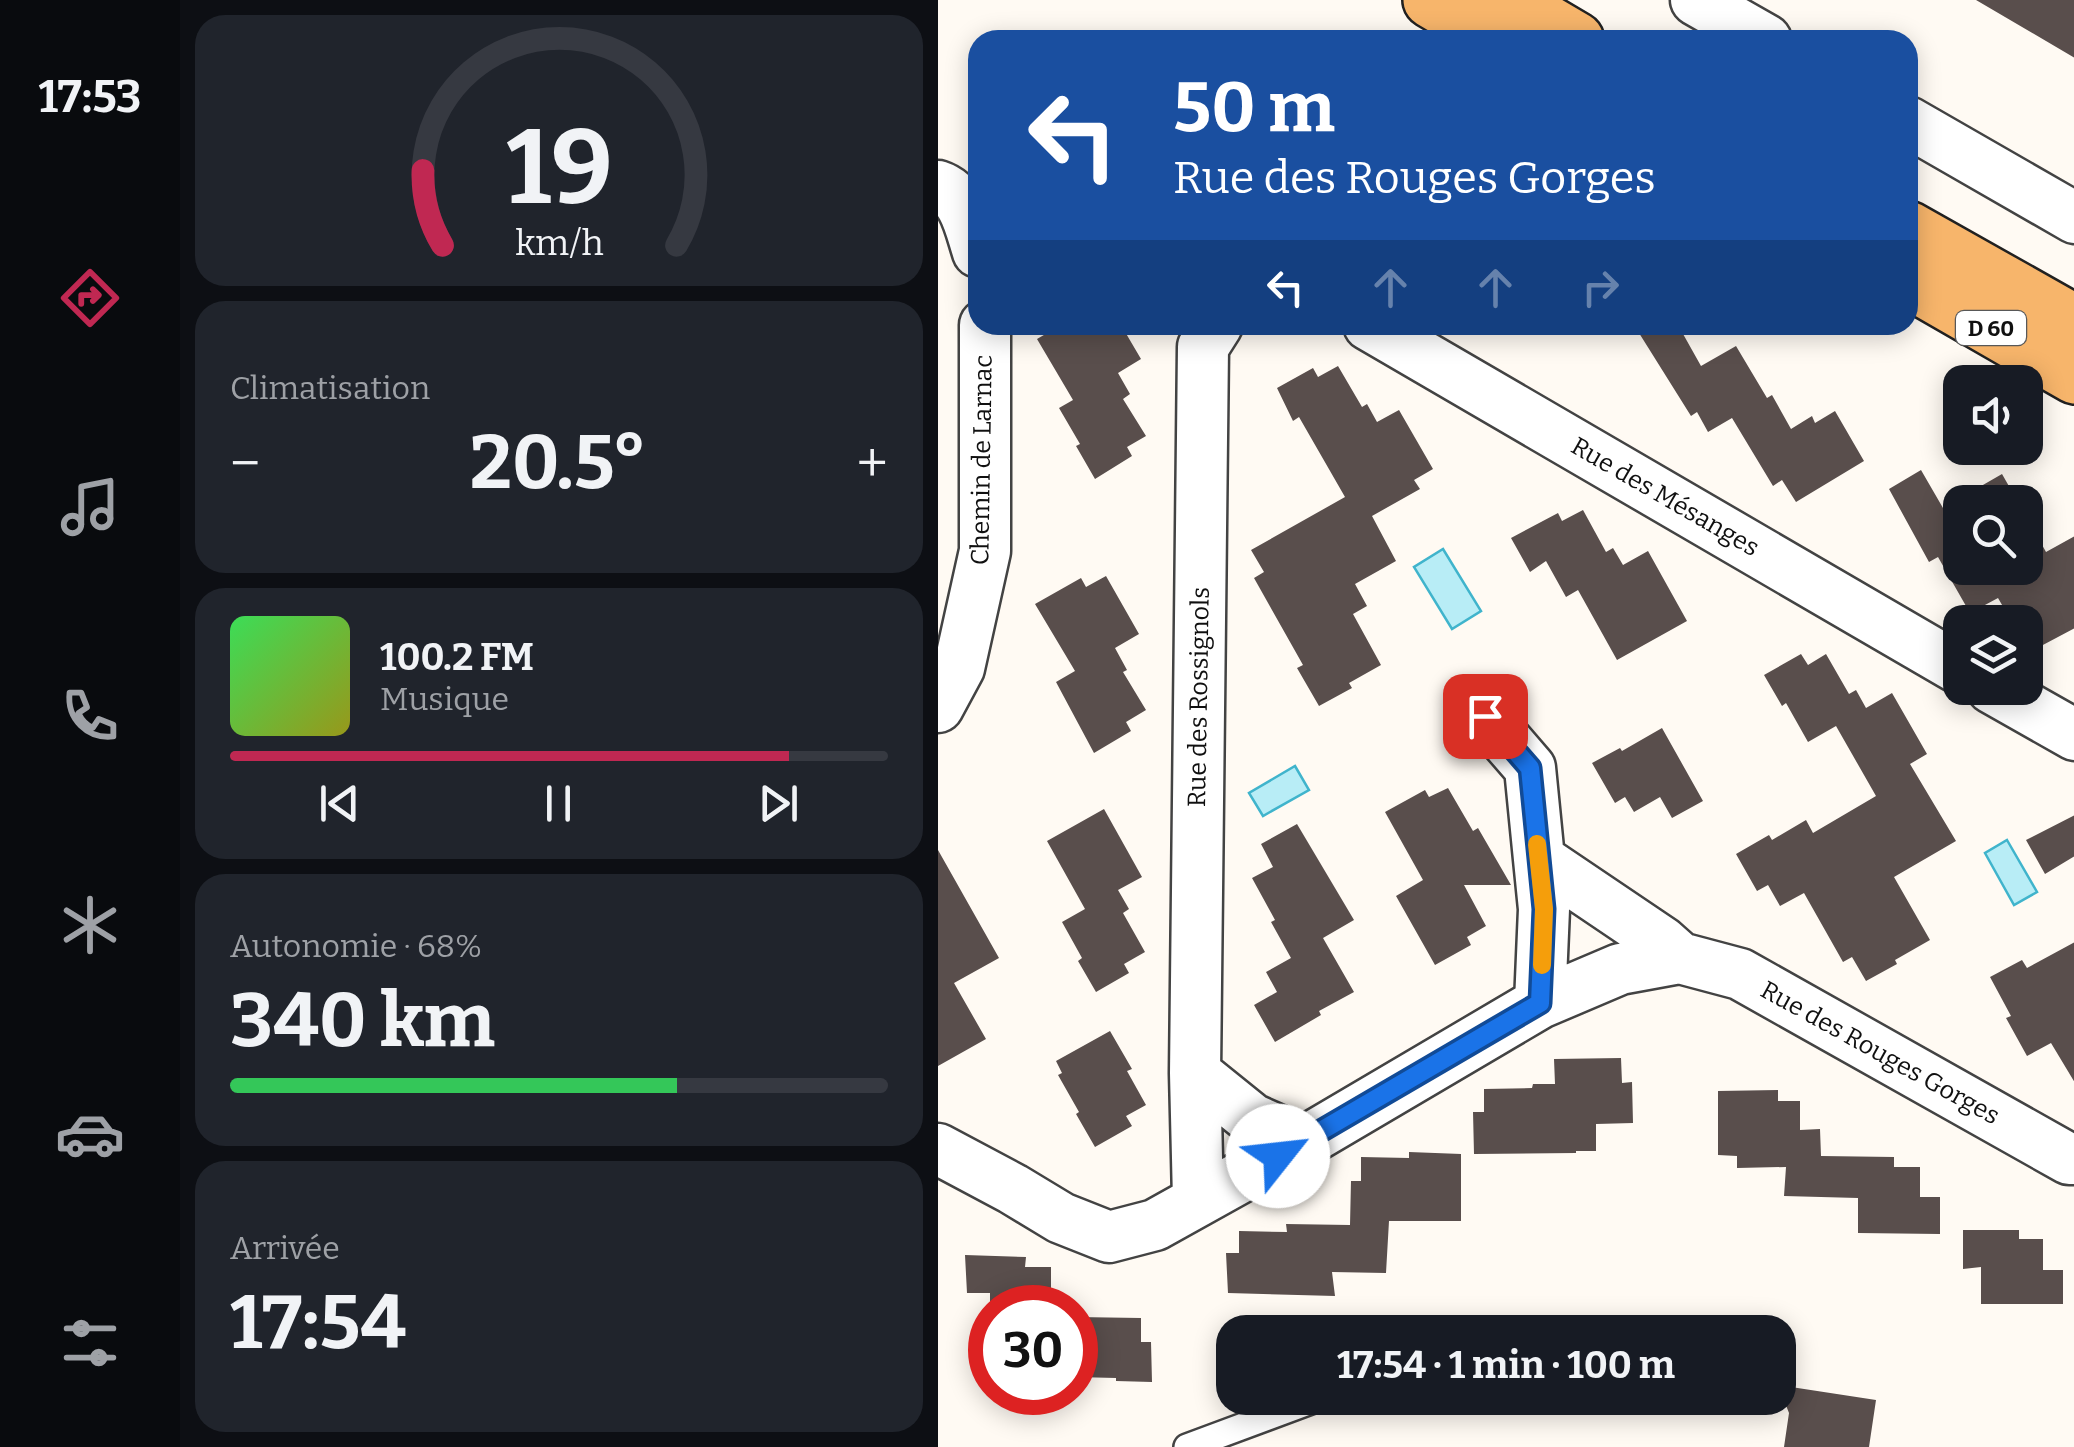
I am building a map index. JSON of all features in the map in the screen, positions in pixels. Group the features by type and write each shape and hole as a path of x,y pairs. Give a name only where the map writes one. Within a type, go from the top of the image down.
{"main road":[{"path":"1431,0 1482,30"},
{"path":"1508,0 1559,30"},
{"name":"D 60","path":"1918,234 2074,323"},
{"name":"D 60","path":"1918,286 2074,376"}],"street":[{"path":"1696,0 1748,30"},
{"path":"1918,128 2074,218"},
{"name":"Chemin de Larnac","path":"938,707 960,668 985,551 985,335"},
{"name":"Rue des Rossignols","path":"1198,1200 1195,1073 1203,347 1211,335"},
{"name":"Rue des Mésanges","path":"1385,335 1943,659"},
{"path":"2021,705 2074,736"},
{"path":"1485,716 1530,768 1544,909 1540,1003"},
{"name":"Rue des Rouges Gorges","path":"1538,860 1680,958"},
{"name":"Rue des Rouges Gorges","path":"938,1149 1061,1218 1109,1237 1155,1225 1540,1003 1620,969 1680,958 1740,974 2074,1159"},
{"path":"1195,1073 1252,1119 1304,1142"}],"lane":[{"path":"1187,1447 1232,1439 1283,1415"}],"water":[{"path":"1443,549 1481,611 1452,629 1414,567"},
{"path":"1295,766 1309,790 1263,816 1249,793"},
{"path":"2007,840 2037,892 2014,905 1985,853"}],"building":[{"path":"1976,0 2075,0 2075,58"},
{"path":"1044,335 1127,335 1141,359 1118,373 1130,394 1123,399 1146,436 1127,447 1132,456 1095,479 1059,408 1073,400 1037,339"},
{"path":"1640,335 1684,335 1701,366 1736,346 1791,429 1812,416 1815,423 1835,411 1864,461 1796,502 1782,480 1773,486 1732,418 1708,432 1697,412 1691,416"},
{"path":"1338,366 1362,407 1367,404 1377,422 1399,410 1433,469 1414,480 1420,489 1372,516 1396,561 1355,584 1367,606 1353,614 1381,665 1349,683 1352,688 1319,706 1297,668 1303,665 1254,578 1264,572 1251,550 1345,497 1299,417 1293,421 1277,388 1313,368 1318,377"},
{"path":"1921,470 1943,508 1943,566 1938,557 1929,562 1889,489"},
{"path":"2002,474 2008,485 1983,485"},
{"path":"1583,510 1606,552 1613,548 1623,565 1648,551 1687,621 1617,660 1578,590 1566,597 1546,561 1530,572 1511,538 1558,513 1562,521"},
{"path":"2075,536 2075,628 2043,645 2043,605 2002,605 1998,598 1985,605 1965,605 1954,585 2043,585 2043,547 2046,552"},
{"path":"1106,576 1139,634 1115,648 1127,670 1123,672 1146,710 1126,722 1131,731 1094,753 1056,682 1075,671 1035,604 1081,578 1086,587"},
{"path":"1801,654 1808,665 1826,654 1849,694 1856,690 1866,708 1892,693 1927,754 1910,764 1956,841 1894,877 1930,940 1866,981 1852,957 1843,962 1804,893 1780,906 1768,885 1757,891 1736,854 1769,835 1772,840 1806,820 1813,833 1876,796 1836,726 1808,742 1786,703 1782,706 1764,675"},
{"path":"1662,728 1703,801 1672,818 1660,797 1634,812 1625,797 1615,803 1592,763"},
{"path":"1448,788 1473,831 1478,828 1511,885 1464,885 1486,926 1467,937 1471,945 1435,965 1396,896 1423,880 1385,812 1425,790 1429,797"},
{"path":"1104,809 1142,877 1118,890 1129,909 1123,913 1145,952 1124,964 1129,973 1096,992 1062,922 1085,909 1047,841"},
{"path":"2075,815 2075,856 2045,874 2026,840"},
{"path":"1297,824 1354,920 1323,938 1354,992 1275,1042 1254,1005 1277,992 1266,972 1291,958 1252,878 1273,867 1261,844"},
{"path":"938,850 999,958 954,983 986,1039 938,1066"},
{"path":"2075,942 2075,1083 2051,1043 2027,1056 1990,977 2022,960 2027,968"},
{"path":"1110,1031 1132,1069 1127,1071 1146,1105 1126,1116 1132,1126 1095,1147 1058,1075 1062,1073 1056,1061"},
{"path":"1621,1058 1622,1083 1632,1082 1633,1123 1596,1124 1596,1151 1474,1154 1473,1112 1484,1112 1484,1089 1555,1084 1554,1059"},
{"path":"1778,1090 1778,1101 1800,1101 1800,1130 1820,1129 1821,1156 1894,1157 1894,1167 1920,1167 1920,1197 1940,1197 1940,1234 1858,1233 1858,1198 1784,1196 1786,1167 1737,1168 1737,1156 1718,1155 1718,1091"},
{"path":"1409,1152 1461,1154 1461,1221 1389,1221 1386,1273 1332,1272 1335,1296 1228,1293 1226,1253 1239,1253 1239,1231 1287,1232 1286,1224 1350,1225 1351,1181 1361,1181 1361,1157 1409,1158"},
{"path":"1963,1230 2019,1230 2019,1239 2043,1239 2043,1270 2063,1270 2063,1304 1981,1304 1981,1267 1963,1269"},
{"path":"965,1255 1026,1257 1025,1267 1051,1267 1051,1285 968,1285 967,1293"},
{"path":"1098,1317 1141,1318 1141,1342 1151,1342 1152,1382 1098,1378"},
{"path":"1796,1388 1876,1400 1869,1447 1784,1447 1789,1415 1796,1415"}],"slow traffic":[{"path":"1537,844 1544,909 1542,965"}],"route":[{"path":"1278,1156 1540,1003 1544,909 1530,768 1485,716"}]}
